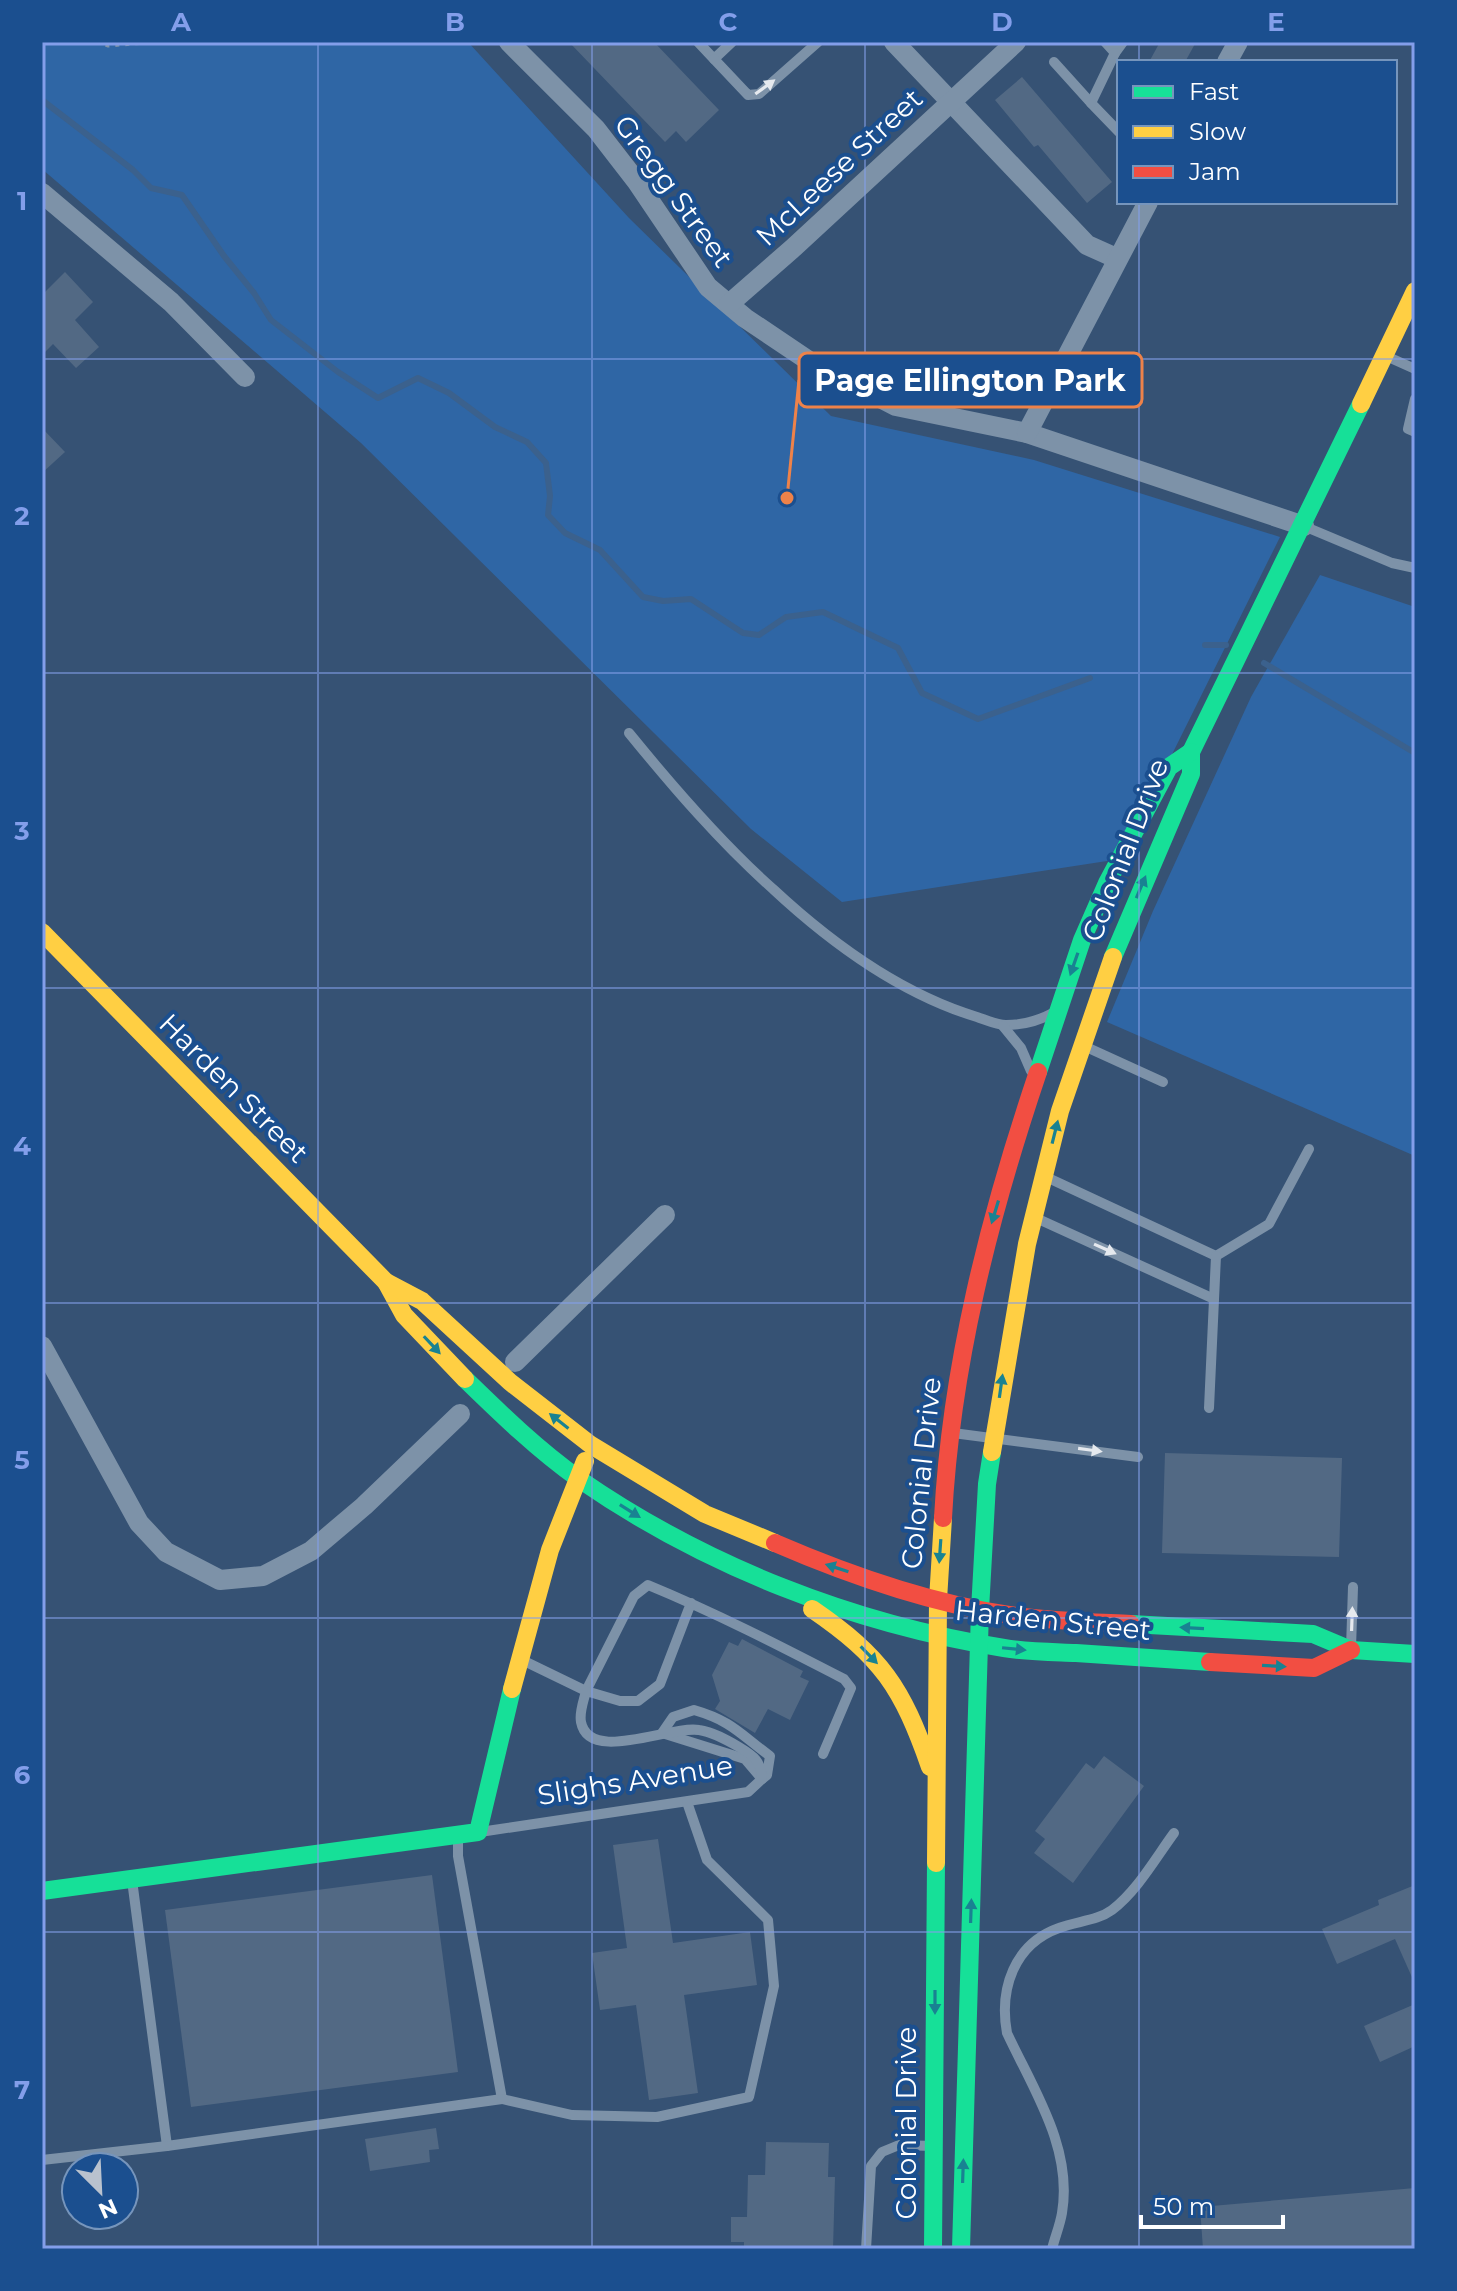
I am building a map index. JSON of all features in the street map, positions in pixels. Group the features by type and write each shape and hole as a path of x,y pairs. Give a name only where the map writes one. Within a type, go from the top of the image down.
{"main road":[{"name":"Colonial Drive","path":"961,2249 978,1644 987,1484 1002,1379 1034,1217 1060,1111 1103,980 1191,774 1191,752 1304,526 1415,291"},
{"name":"Colonial Drive","path":"933,2249 938,1600 944,1495 961,1357 989,1231 1082,940 1107,883 1169,767 1191,752"},
{"name":"Harden Street","path":"42,932 386,1282 404,1315 499,1412 578,1478 682,1542 786,1590 848,1611 978,1644 1082,1655 1314,1668 1351,1650"},
{"name":"Harden Street","path":"386,1282 422,1301 510,1382 591,1445 639,1476 705,1514 826,1565 938,1600 1009,1615 1313,1634 1351,1650 1415,1654"},
{"path":"478,1832 519,1658 550,1550 591,1445"},
{"path":"786,1590 852,1637 884,1670 921,1742 936,1784"},
{"name":"Slighs Avenue","path":"42,1891 478,1832"}],"street":[{"name":"Gregg Street","path":"509,42 596,129 637,182 708,287 745,318 809,361 896,406 1027,433 1304,526"},
{"path":"894,42 1087,245 1116,258"},
{"name":"McLeese Street","path":"729,304 1016,42"},
{"path":"1228,60 1238,42"},
{"path":"42,193 171,302 245,377"},
{"path":"1027,433 1147,204"},
{"path":"518,1358 665,1215"},
{"path":"42,1346 139,1523 166,1552 220,1580 263,1576 311,1551 364,1506 460,1414"}],"lane":[{"path":"698,42 748,95 759,94 818,42"},
{"path":"714,59 732,42"},
{"path":"1105,42 1115,53"},
{"path":"1091,103 1123,42"},
{"path":"1054,62 1117,130"},
{"path":"1385,355 1415,369"},
{"path":"1415,399 1408,429 1415,432"},
{"path":"1304,526 1392,563 1415,568"},
{"path":"629,733 772,889 826,934 907,988 943,1007 1003,1026 1035,1022 1058,1010"},
{"path":"1003,1026 1021,1048 1035,1082"},
{"path":"1082,1045 1163,1082"},
{"path":"1216,1256 1269,1224 1309,1149"},
{"path":"1044,1176 1216,1256"},
{"path":"1034,1217 1214,1299"},
{"path":"1209,1408 1216,1256"},
{"path":"952,1433 1138,1457"},
{"name":"Slighs Avenue","path":"478,1832 748,1792 762,1774 757,1758 725,1739 699,1730 616,1742 594,1741 586,1734 581,1722 586,1691 634,1596 648,1585 691,1603"},
{"path":"1351,1650 1353,1587"},
{"path":"519,1658 586,1691 620,1701 638,1701 660,1684 691,1603 844,1679 851,1688 823,1754"},
{"path":"662,1733 673,1717 694,1710 717,1717 742,1732 770,1756 767,1775 762,1774"},
{"path":"42,2160 167,2146 502,2099 572,2115 657,2117 749,2097 774,1986 768,1920 707,1860 687,1802"},
{"path":"1052,2249 1062,2211 1063,2179 1048,2115 1007,2033 1008,1983 1021,1955 1040,1935 1105,1915 1125,1899 1174,1833"},
{"path":"458,1835 458,1856 502,2099"},
{"path":"132,1877 167,2146"},
{"path":"866,2249 871,2166 882,2152 899,2145 934,2146"}],"path":[{"path":"96,42 108,46 159,42"}],"shaded area":[{"path":"42,42 468,42 629,218 831,416 1034,460 1280,537 1120,859 842,902 751,829 361,443 42,169"},
{"path":"1320,575 1415,607 1415,1156 1107,1022 1153,911 1251,697"}],"building":[{"path":"569,42 654,42 719,110 686,142 676,131 665,142"},
{"path":"1160,42 1196,42 1186,60 1150,60"},
{"path":"1022,77 1112,182 1087,203 995,100"},
{"path":"65,272 93,302 75,320 99,347 76,368 53,344 42,355 42,295"},
{"path":"42,428 65,452 42,473"},
{"path":"1165,1453 1342,1458 1339,1557 1162,1553"},
{"path":"742,1639 803,1671 800,1677 809,1681 790,1720 768,1709 755,1733 715,1709 720,1701 712,1675 729,1642 738,1646"},
{"path":"1104,1756 1144,1786 1073,1883 1034,1853 1045,1839 1035,1831 1086,1763 1094,1769"},
{"path":"658,1839 673,1943 750,1932 757,1985 684,1995 698,2093 649,2100 636,2005 600,2010 592,1953 627,1948 613,1845"},
{"path":"432,1875 458,2072 191,2107 165,1910"},
{"path":"1415,1885 1415,1984 1395,1939 1337,1964 1322,1929 1379,1905 1378,1900"},
{"path":"1415,2004 1415,2046 1380,2062 1364,2026"},
{"path":"436,2128 439,2149 429,2150 430,2162 370,2171 365,2139"},
{"path":"766,2142 829,2143 828,2177 835,2177 833,2249 744,2249 744,2242 731,2242 731,2217 747,2217 748,2175 765,2175"},
{"path":"1415,2188 1415,2249 1203,2249 1200,2207"}],"waterway":[{"path":"42,100 133,170 151,188 182,195 271,320 338,372 378,398 418,378 449,393 495,427 527,442 546,463 550,496 548,515 565,533 600,550 643,597 663,601 691,599 743,633 759,635 786,617 823,612 898,648 922,693 978,719 1090,678"},
{"path":"1205,645 1226,645"},
{"path":"1264,663 1415,753"}],"traffic: fast":[{"path":"1113,957 1191,774 1191,752 1361,404"},
{"path":"1038,1072 1082,940 1107,883 1169,767 1191,752"},
{"path":"465,1379 534,1444 579,1479 677,1539 782,1587 892,1624 1004,1648 1210,1662"},
{"path":"961,2249 980,1610 987,1484 992,1452"},
{"path":"1131,1624 1313,1634 1351,1650 1415,1654"},
{"path":"42,1891 478,1832 512,1689"},
{"path":"933,2249 936,1863"}],"traffic: slow":[{"path":"1361,404 1415,291"},
{"path":"42,932 386,1282 404,1315 465,1379"},
{"path":"992,1452 1027,1244 1060,1111 1113,957"},
{"path":"386,1282 422,1301 510,1382 591,1445 705,1514 775,1543"},
{"path":"512,1689 550,1550 585,1461"},
{"path":"936,1863 938,1600 943,1518"},
{"path":"812,1609 856,1643 887,1676 910,1715 930,1767"}],"traffic: jam":[{"path":"943,1518 954,1405 975,1292 1004,1181 1038,1072"},
{"path":"775,1543 860,1577 979,1610 1024,1617 1131,1624"},
{"path":"1210,1662 1314,1668 1351,1650"}],"place":[{"name":"Page Ellington Park","path":"787,498"}]}
